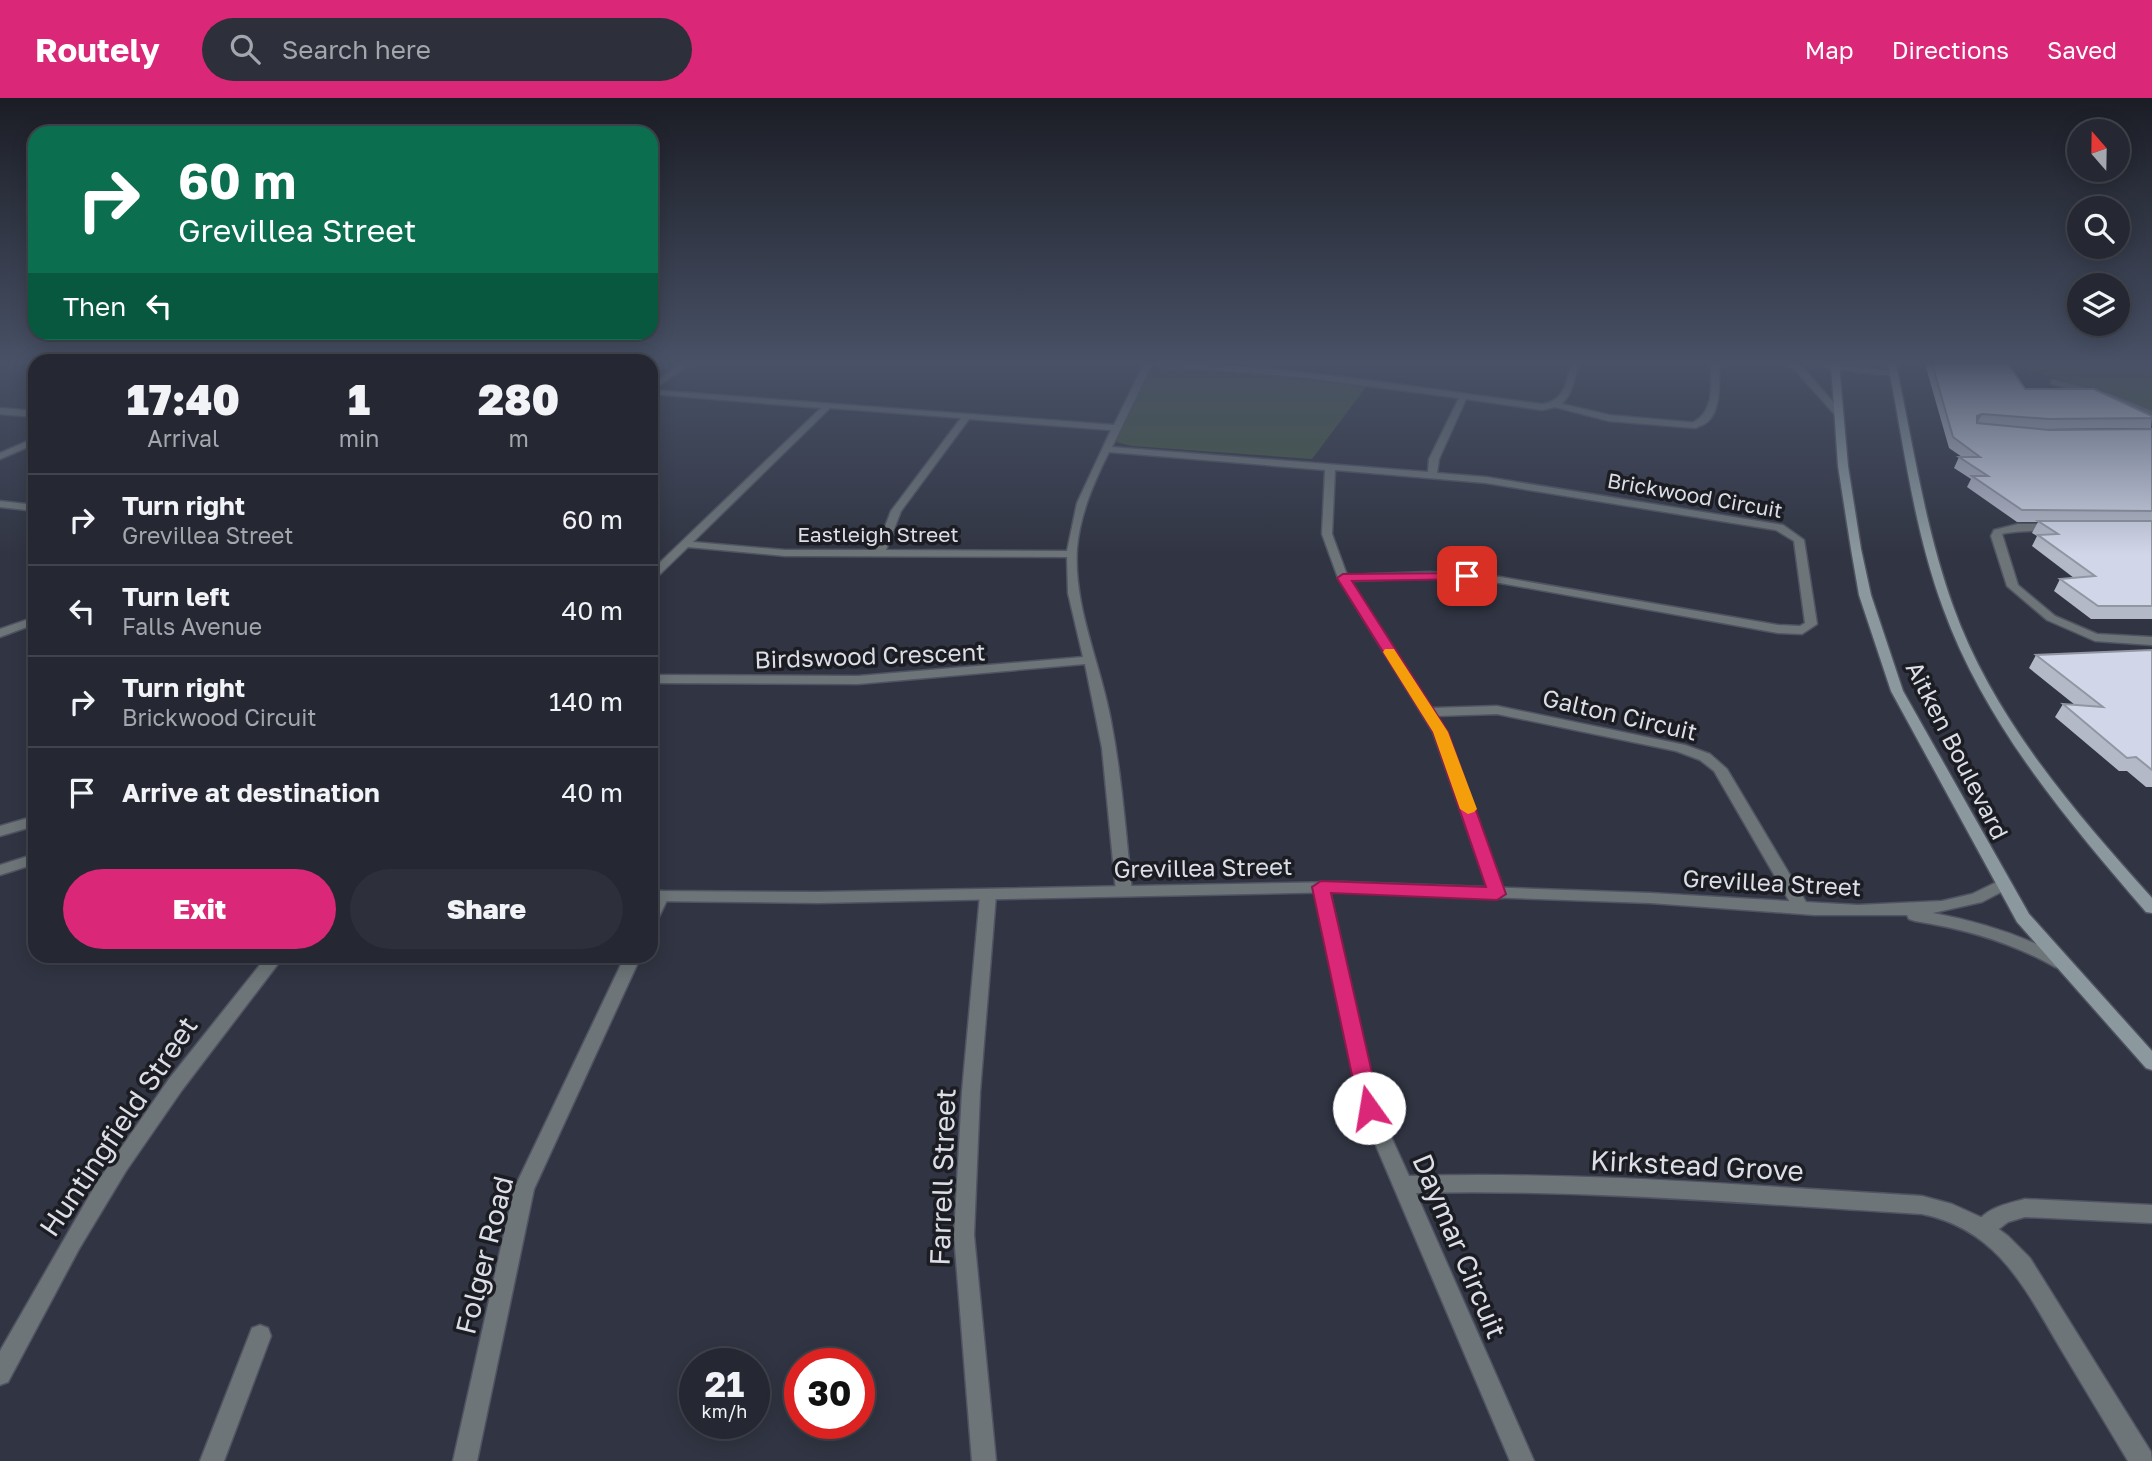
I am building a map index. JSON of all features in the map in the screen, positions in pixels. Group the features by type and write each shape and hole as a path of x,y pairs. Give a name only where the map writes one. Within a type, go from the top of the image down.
{"main road":[{"name":"Aitken Boulevard","path":"1841,428 1856,549 1865,595 1897,691 2023,918 2152,1063"},
{"path":"1906,428 1938,574 1948,608 1976,671 2017,737 2085,828 2152,908"}],"street":[{"path":"658,570 805,428"},
{"path":"880,553 896,511 958,428"},
{"path":"1112,428 1117,428 1076,523 1072,554 1076,617 1090,660 1105,724 1124,892"},
{"path":"1432,475 1434,459 1449,428"},
{"path":"0,456 28,444"},
{"name":"Brickwood Circuit","path":"1108,449 1486,480 1788,530 1799,540 1811,624 1802,630 1778,629 1478,577 1430,575 1343,578"},
{"path":"1330,467 1327,534 1343,578 1429,712 1453,763 1497,894"},
{"path":"0,504 28,507"},
{"path":"2072,527 2018,527 1998,532 1996,536 2013,586 2051,618 2071,629 2110,640 2152,641"},
{"name":"Eastleigh Street","path":"684,544 785,554 1072,554"},
{"path":"0,633 28,623"},
{"name":"Birdswood Crescent","path":"658,679 858,680 1090,660"},
{"name":"Galton Circuit","path":"1429,712 1482,710 1516,713 1680,748 1705,757 1720,769 1801,907"},
{"path":"7,827 28,819"},
{"path":"7,827 28,822"},
{"path":"0,870 28,863"},
{"path":"0,877 28,863"},
{"path":"1882,910 1930,908 1965,902 1993,892 2003,884"},
{"name":"Grevillea Street","path":"658,896 988,895 1321,887 1882,910"},
{"name":"Daymar Circuit","path":"1321,887 1369,1108 1522,1461"},
{"name":"Farrell Street","path":"984,1461 964,1235 971,1092 988,895"},
{"path":"1882,910 1976,927 2021,941 2061,963"},
{"name":"Huntingfield Street","path":"0,1374 73,1240 119,1165 230,1011 270,963"},
{"name":"Folger Road","path":"465,1461 524,1189 630,963"},
{"name":"Kirkstead Grove","path":"1402,1185 1519,1183 1922,1205 1945,1209 1984,1228 2006,1247 2036,1285 2142,1461"},
{"path":"1984,1228 2002,1214 2025,1208 2152,1213"},
{"path":"212,1461 260,1336"}],"green space":[{"path":"1123,428 1336,428 1312,459 1132,446 1116,442"}],"building":[{"path":"1950,428 2152,429 2152,511 2022,510 1972,476 1988,476 1959,457 1980,457 1953,437"},
{"path":"2038,521 2152,521 2152,606 2098,606 2060,579 2095,576 2038,535 2058,534"},
{"path":"2152,650 2152,770 2136,757 2127,758 2063,704 2103,707 2036,655"}],"slow traffic":[{"path":"1390,652 1440,732 1468,809"}],"route":[{"path":"1369,1108 1329,936 1321,887 1497,894 1440,732 1343,578 1467,576"}]}
